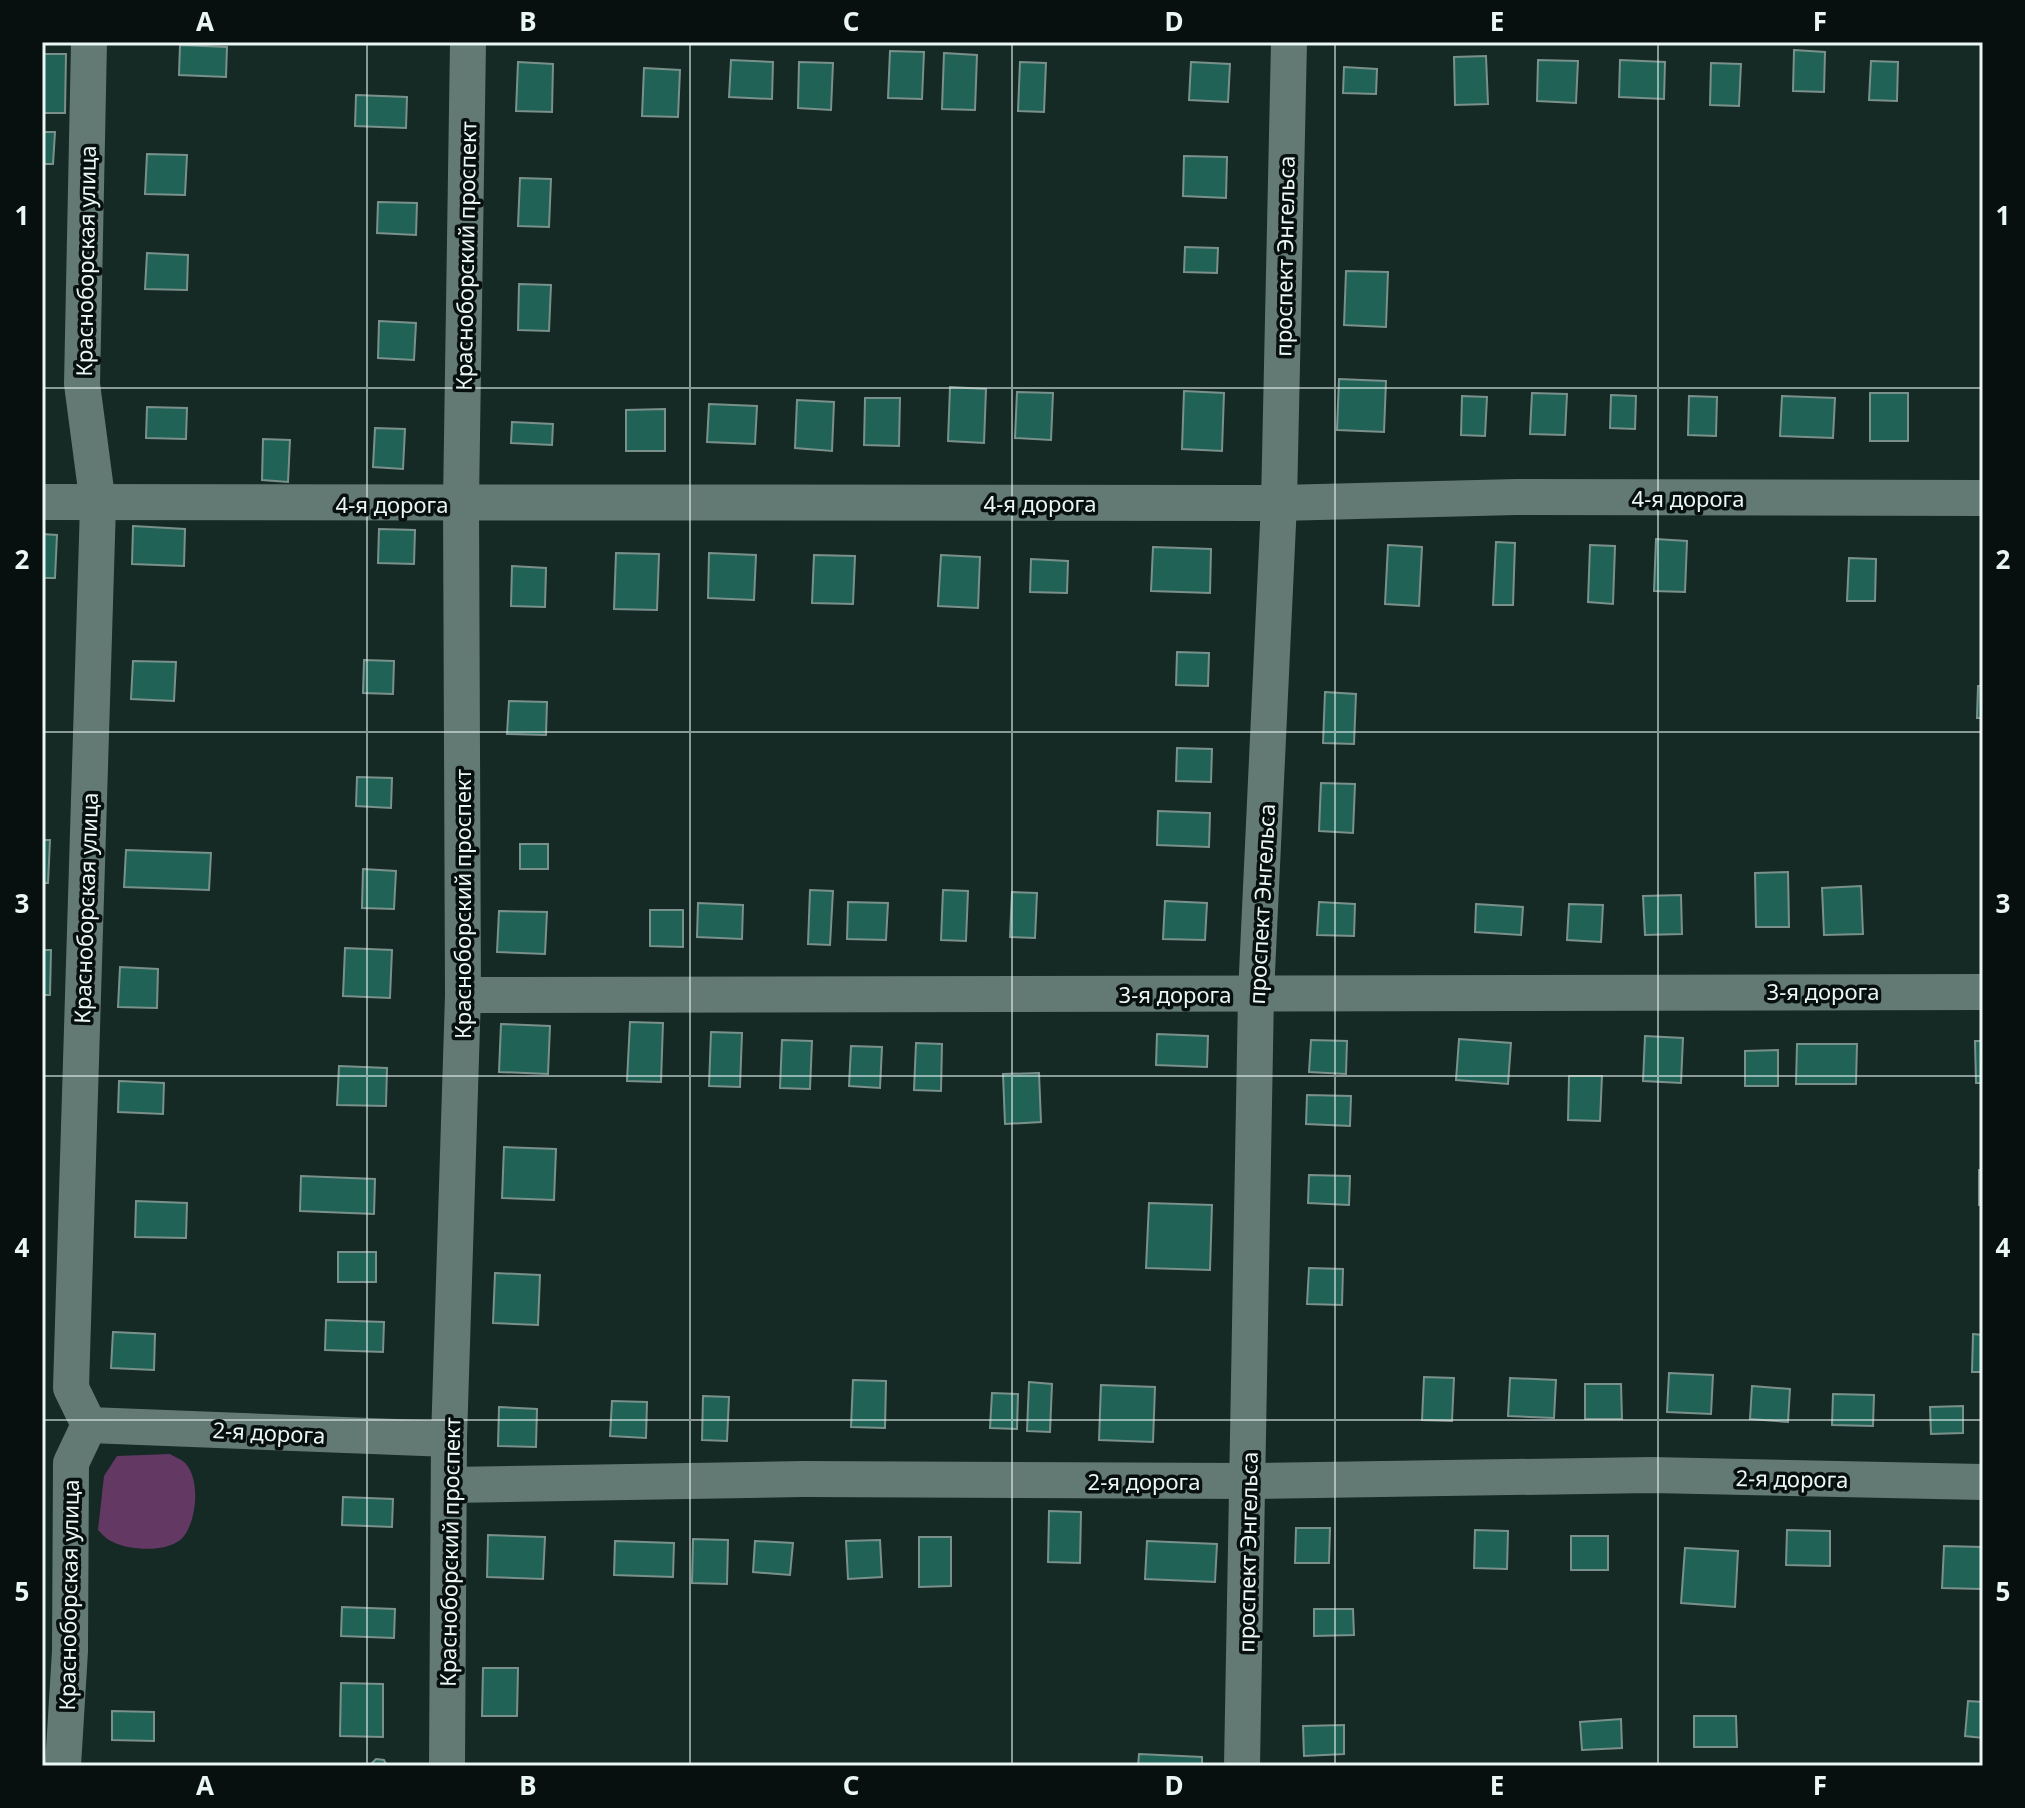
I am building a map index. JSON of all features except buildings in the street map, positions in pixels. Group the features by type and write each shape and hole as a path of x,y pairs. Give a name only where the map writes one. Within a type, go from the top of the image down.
{"street":[{"name":"Красноборская улица","path":"63,1766 70,1651 71,1463 89,1425 71,1388 98,505 82,384 89,42"},
{"name":"Красноборский проспект","path":"447,1766 449,1439 463,995 461,503 468,42"},
{"name":"проспект Энгельса","path":"1242,1766 1256,994 1279,503 1289,42"},
{"name":"4-я дорога","path":"42,502 98,505 1279,503 1516,497 1983,498"},
{"name":"3-я дорога","path":"463,995 1983,992"},
{"name":"2-я дорога","path":"89,1425 449,1439"},
{"name":"2-я дорога","path":"449,1485 803,1479 1248,1481 1652,1475 1983,1482"}],"shaded area":[{"path":"170,1454 186,1464 195,1489 192,1520 184,1536 178,1542 150,1549 111,1541 98,1530 104,1476 117,1456"}]}
